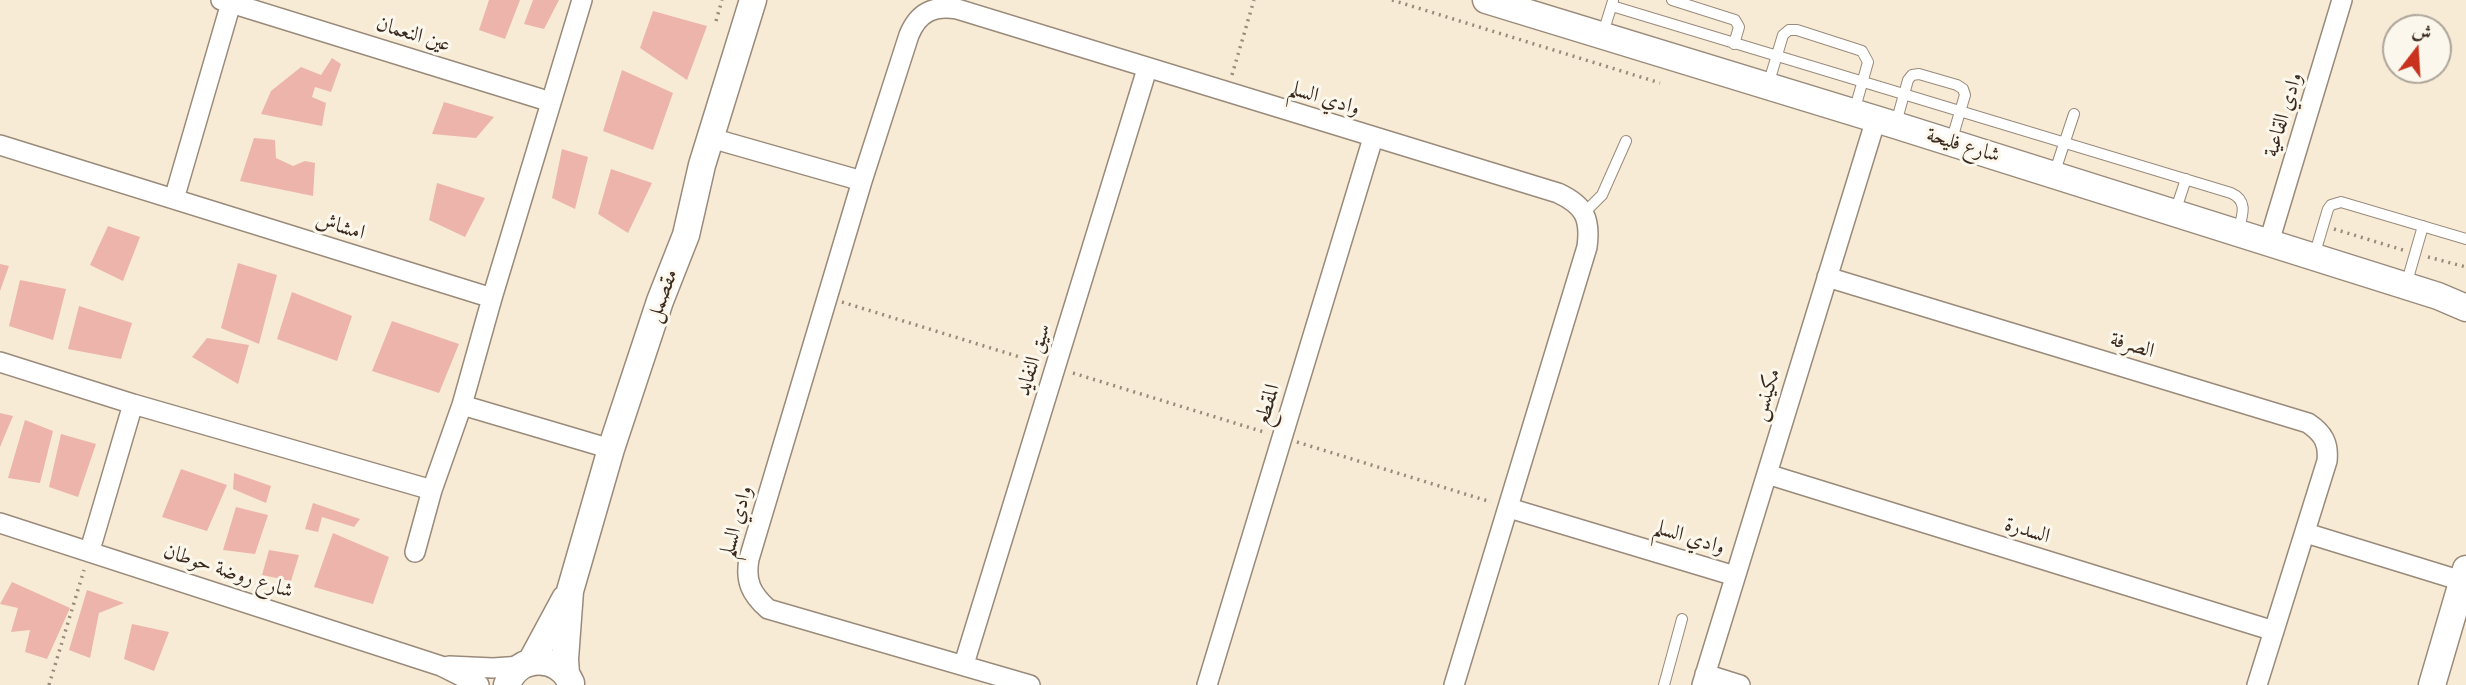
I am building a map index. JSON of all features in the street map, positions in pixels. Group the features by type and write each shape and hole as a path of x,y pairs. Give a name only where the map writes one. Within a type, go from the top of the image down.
{"street":[{"path":"415,552 432,491 463,405 492,298 582,0"},
{"name":"مقصمل","path":"571,680 565,644 570,591 611,449 667,280 686,235 702,165 752,0"},
{"name":"شارع فليحة","path":"1486,0 1535,7 1602,35 2314,256 2438,296 2466,308"},
{"name":"وادي القاعية","path":"2269,242 2342,0"},
{"path":"174,199 226,2"},
{"name":"عين النعمان","path":"226,2 551,102"},
{"name":"وادي السلم","path":"1030,685 768,608 757,599 749,587 746,573 862,181 909,35 922,15 933,9 957,9 1558,194 1573,201 1584,213"},
{"name":"سيق النفايد","path":"964,664 1147,69"},
{"name":"مكينس","path":"1703,680 1875,119"},
{"path":"712,138 862,181"},
{"name":"المقطع","path":"1207,685 1373,138"},
{"name":"امشاش","path":"0,145 492,298"},
{"path":"1454,685 1587,247 1589,230 1584,213"},
{"name":"الصرفة","path":"1827,277 2318,429 2329,450 2327,461 2257,685"},
{"name":"شارع فليحة","path":"2438,296 2466,299"},
{"path":"0,362 133,404 432,491"},
{"path":"90,551 133,404"},
{"path":"463,405 611,449"},
{"name":"السدرة","path":"1767,474 2274,631"},
{"name":"وادي السلم","path":"1509,508 1735,576"},
{"name":"شارع روضة حوطان","path":"0,523 441,666 479,685"},
{"path":"2306,533 2464,575 2432,685"},
{"name":"مقصمل","path":"520,671 570,591"},
{"path":"520,671 550,663 571,680"},
{"name":"شارع روضة حوطان","path":"441,666 520,671"},
{"path":"1703,680 1740,685"}],"lane":[{"path":"1672,0 1735,20 1739,27 1734,44"},
{"path":"1602,35 1613,3 1776,57 2186,179 2231,193 2242,200 2243,213 2238,232"},
{"path":"1768,86 1783,35 1789,30 1833,41 1862,51 1866,56 1868,62 1863,83 1875,119 1904,96 1910,77 1915,74 1957,85 1962,89 1965,95 1951,142"},
{"path":"2054,174 2074,114"},
{"path":"1584,213 1602,195 1626,141"},
{"path":"2175,213 2186,179"},
{"path":"2314,256 2328,209 2336,202 2466,239"},
{"path":"2405,286 2423,226"},
{"path":"1664,685 1682,619"}],"path":[{"path":"716,21 722,0"},
{"path":"1226,93 1254,0"},
{"path":"1392,0 1660,83"},
{"path":"2323,226 2466,267"},
{"path":"827,297 1509,508"},
{"path":"49,685 90,551"}],"building":[{"path":"489,0 520,0 505,39 479,30"},
{"path":"533,0 559,0 544,29 524,24"},
{"path":"653,11 707,26 687,80 640,48"},
{"path":"332,58 341,64 331,92 315,87 312,97 326,103 322,126 261,114 271,91 301,67 321,75"},
{"path":"622,70 673,93 653,150 603,131"},
{"path":"444,102 494,117 476,138 432,134"},
{"path":"254,138 275,140 276,158 293,166 305,161 315,163 313,196 240,181"},
{"path":"562,149 588,157 575,209 552,198"},
{"path":"611,169 652,183 628,233 598,214"},
{"path":"437,183 485,198 465,237 429,220"},
{"path":"108,226 140,237 123,281 90,265"},
{"path":"238,263 277,275 259,344 221,328"},
{"path":"0,264 9,266 0,291"},
{"path":"20,280 66,289 53,340 9,326"},
{"path":"292,292 352,316 337,361 277,339"},
{"path":"79,306 132,323 121,359 68,349"},
{"path":"392,321 459,344 439,393 372,371"},
{"path":"207,338 249,345 238,384 192,357"},
{"path":"0,413 13,416 0,447"},
{"path":"25,420 53,431 40,483 8,478"},
{"path":"61,434 96,444 78,497 49,487"},
{"path":"181,469 227,485 207,531 162,517"},
{"path":"234,473 271,486 266,503 233,489"},
{"path":"313,503 360,519 354,527 322,517 318,532 305,529"},
{"path":"236,507 268,515 255,554 223,550"},
{"path":"333,533 389,557 373,604 314,587"},
{"path":"269,550 299,555 291,581 262,575"},
{"path":"12,582 70,608 47,659 25,652 30,630 11,632 18,608 0,604"},
{"path":"87,590 124,603 99,613 90,658 69,650"},
{"path":"132,624 169,632 154,671 124,659"}]}
